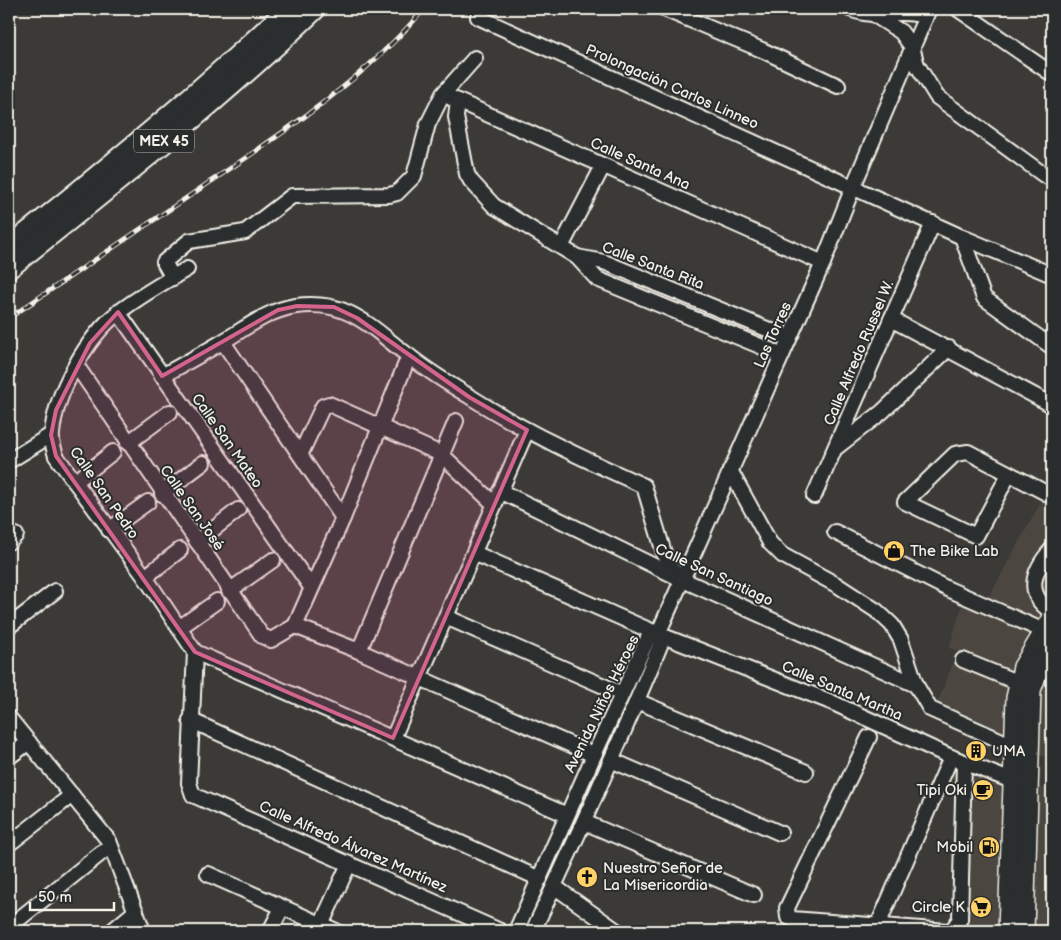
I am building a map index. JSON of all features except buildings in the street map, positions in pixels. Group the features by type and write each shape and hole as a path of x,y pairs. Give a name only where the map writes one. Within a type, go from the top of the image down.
{"main road":[{"name":"MEX 45","path":"9,248 72,198 234,61 289,9"},
{"name":"MEX 45","path":"9,267 100,195 266,54 314,9"},
{"path":"1019,781 1013,746 1019,683 1023,667 1049,631"},
{"path":"1024,931 1018,859 1019,781 1031,690 1044,654 1049,631"},
{"path":"1008,931 1018,859"}],"street":[{"path":"664,9 762,50 838,86"},
{"path":"850,9 876,16 901,32 912,47 917,65 937,97 1052,179"},
{"name":"Las Torres","path":"658,634 824,263 853,186 912,47 917,16 929,9"},
{"path":"958,9 1052,74"},
{"path":"876,16 906,12 917,16"},
{"name":"Prolongación Carlos Linneo","path":"478,17 962,237 1052,275"},
{"path":"173,278 164,262 184,244 245,232 292,196 389,195 397,193 414,176 428,124 443,94 475,58"},
{"name":"Calle Santa Ana","path":"443,94 824,263"},
{"path":"458,101 456,117 467,174 471,181 494,206 577,257"},
{"path":"562,247 603,166"},
{"name":"Calle Alfredo Russel W.","path":"814,496 933,223"},
{"path":"962,237 984,298 1052,348"},
{"name":"Calle Santa Rita","path":"577,257 604,262 789,338"},
{"name":"Calle Santa Rita","path":"577,257 597,279 782,355"},
{"name":"Calle San Pedro","path":"187,269 118,312 90,343 76,366 56,410 51,435 56,456 145,577 195,652"},
{"path":"162,376 223,342 245,327 278,310 297,306 334,307 351,314 469,397 557,447 644,486 667,562 681,579"},
{"name":"Calle San Mateo","path":"118,312 311,587"},
{"path":"891,319 949,348 1052,405"},
{"path":"223,342 301,453 343,518"},
{"path":"836,447 882,412 949,348"},
{"path":"409,356 343,518 295,626 359,651 594,755"},
{"name":"Calle San José","path":"76,366 162,494 262,636 271,640 295,626"},
{"path":"301,453 323,406 329,404 441,454 494,504"},
{"path":"128,443 170,412"},
{"path":"359,651 456,421"},
{"path":"393,738 527,430"},
{"path":"9,461 51,435"},
{"path":"1009,474 976,536 905,502 955,454 963,451 1009,474 1052,496"},
{"path":"75,482 113,452"},
{"path":"162,494 203,463"},
{"path":"730,470 770,543 782,555 845,590 892,625 900,640 916,685 924,702 930,709 1013,746"},
{"name":"Calle San Santiago","path":"500,491 681,579 916,685"},
{"path":"109,530 148,502"},
{"path":"197,542 238,510"},
{"path":"835,532 948,589 1049,631"},
{"path":"1052,548 1036,572 1034,589 1040,605 1052,612"},
{"path":"145,577 180,550"},
{"name":"Calle Santa Martha","path":"474,553 658,634 831,702 951,757 1019,781"},
{"path":"229,591 273,560"},
{"path":"9,620 12,624 55,591"},
{"path":"179,628 217,601"},
{"path":"446,617 622,694"},
{"name":"Avenida Niños Héroes","path":"516,931 648,638 658,634 661,643 536,930"},
{"path":"540,879 190,720 195,652 567,815"},
{"path":"963,660 1019,683"},
{"path":"637,701 806,772"},
{"path":"9,718 109,841 143,931"},
{"name":"Calle Alfredo Álvarez Martínez","path":"190,720 189,783 193,795 500,931"},
{"path":"869,737 787,908 788,914 792,919 947,931 953,929 960,919 964,762"},
{"path":"9,757 29,742"},
{"path":"878,925 951,757"},
{"path":"611,760 780,834"},
{"path":"582,782 598,790"},
{"path":"9,844 72,795"},
{"path":"584,822 754,895"},
{"path":"554,844 571,852"},
{"path":"9,927 110,846"},
{"path":"321,925 349,864"},
{"path":"208,874 336,931"},
{"path":"555,887 617,931"},
{"path":"270,931 282,908"},
{"path":"112,931 136,912"}],"highlighted area":[{"path":"297,306 334,307 357,318 469,397 527,430 393,738 195,652 56,456 51,435 56,410 90,343 118,312 162,376 278,310"}],"shaded area":[{"path":"1046,493 1052,496 1052,758 1028,753 1027,788 1044,788 1052,801 1051,931 960,931 964,762 1011,781 1013,746 934,711 958,651 949,648 965,597 984,606"}],"railway":[{"path":"9,318 265,145 322,104 401,35 424,9"}],"place":[{"name":"The Bike Lab","path":"894,551"},
{"name":"UMA","path":"976,751"},
{"name":"Tipi Oki","path":"983,790"},
{"name":"Mobil","path":"989,847"},
{"name":"Nuestro Señor de La Misericordia","path":"587,877"},
{"name":"Circle K","path":"981,907"}]}
